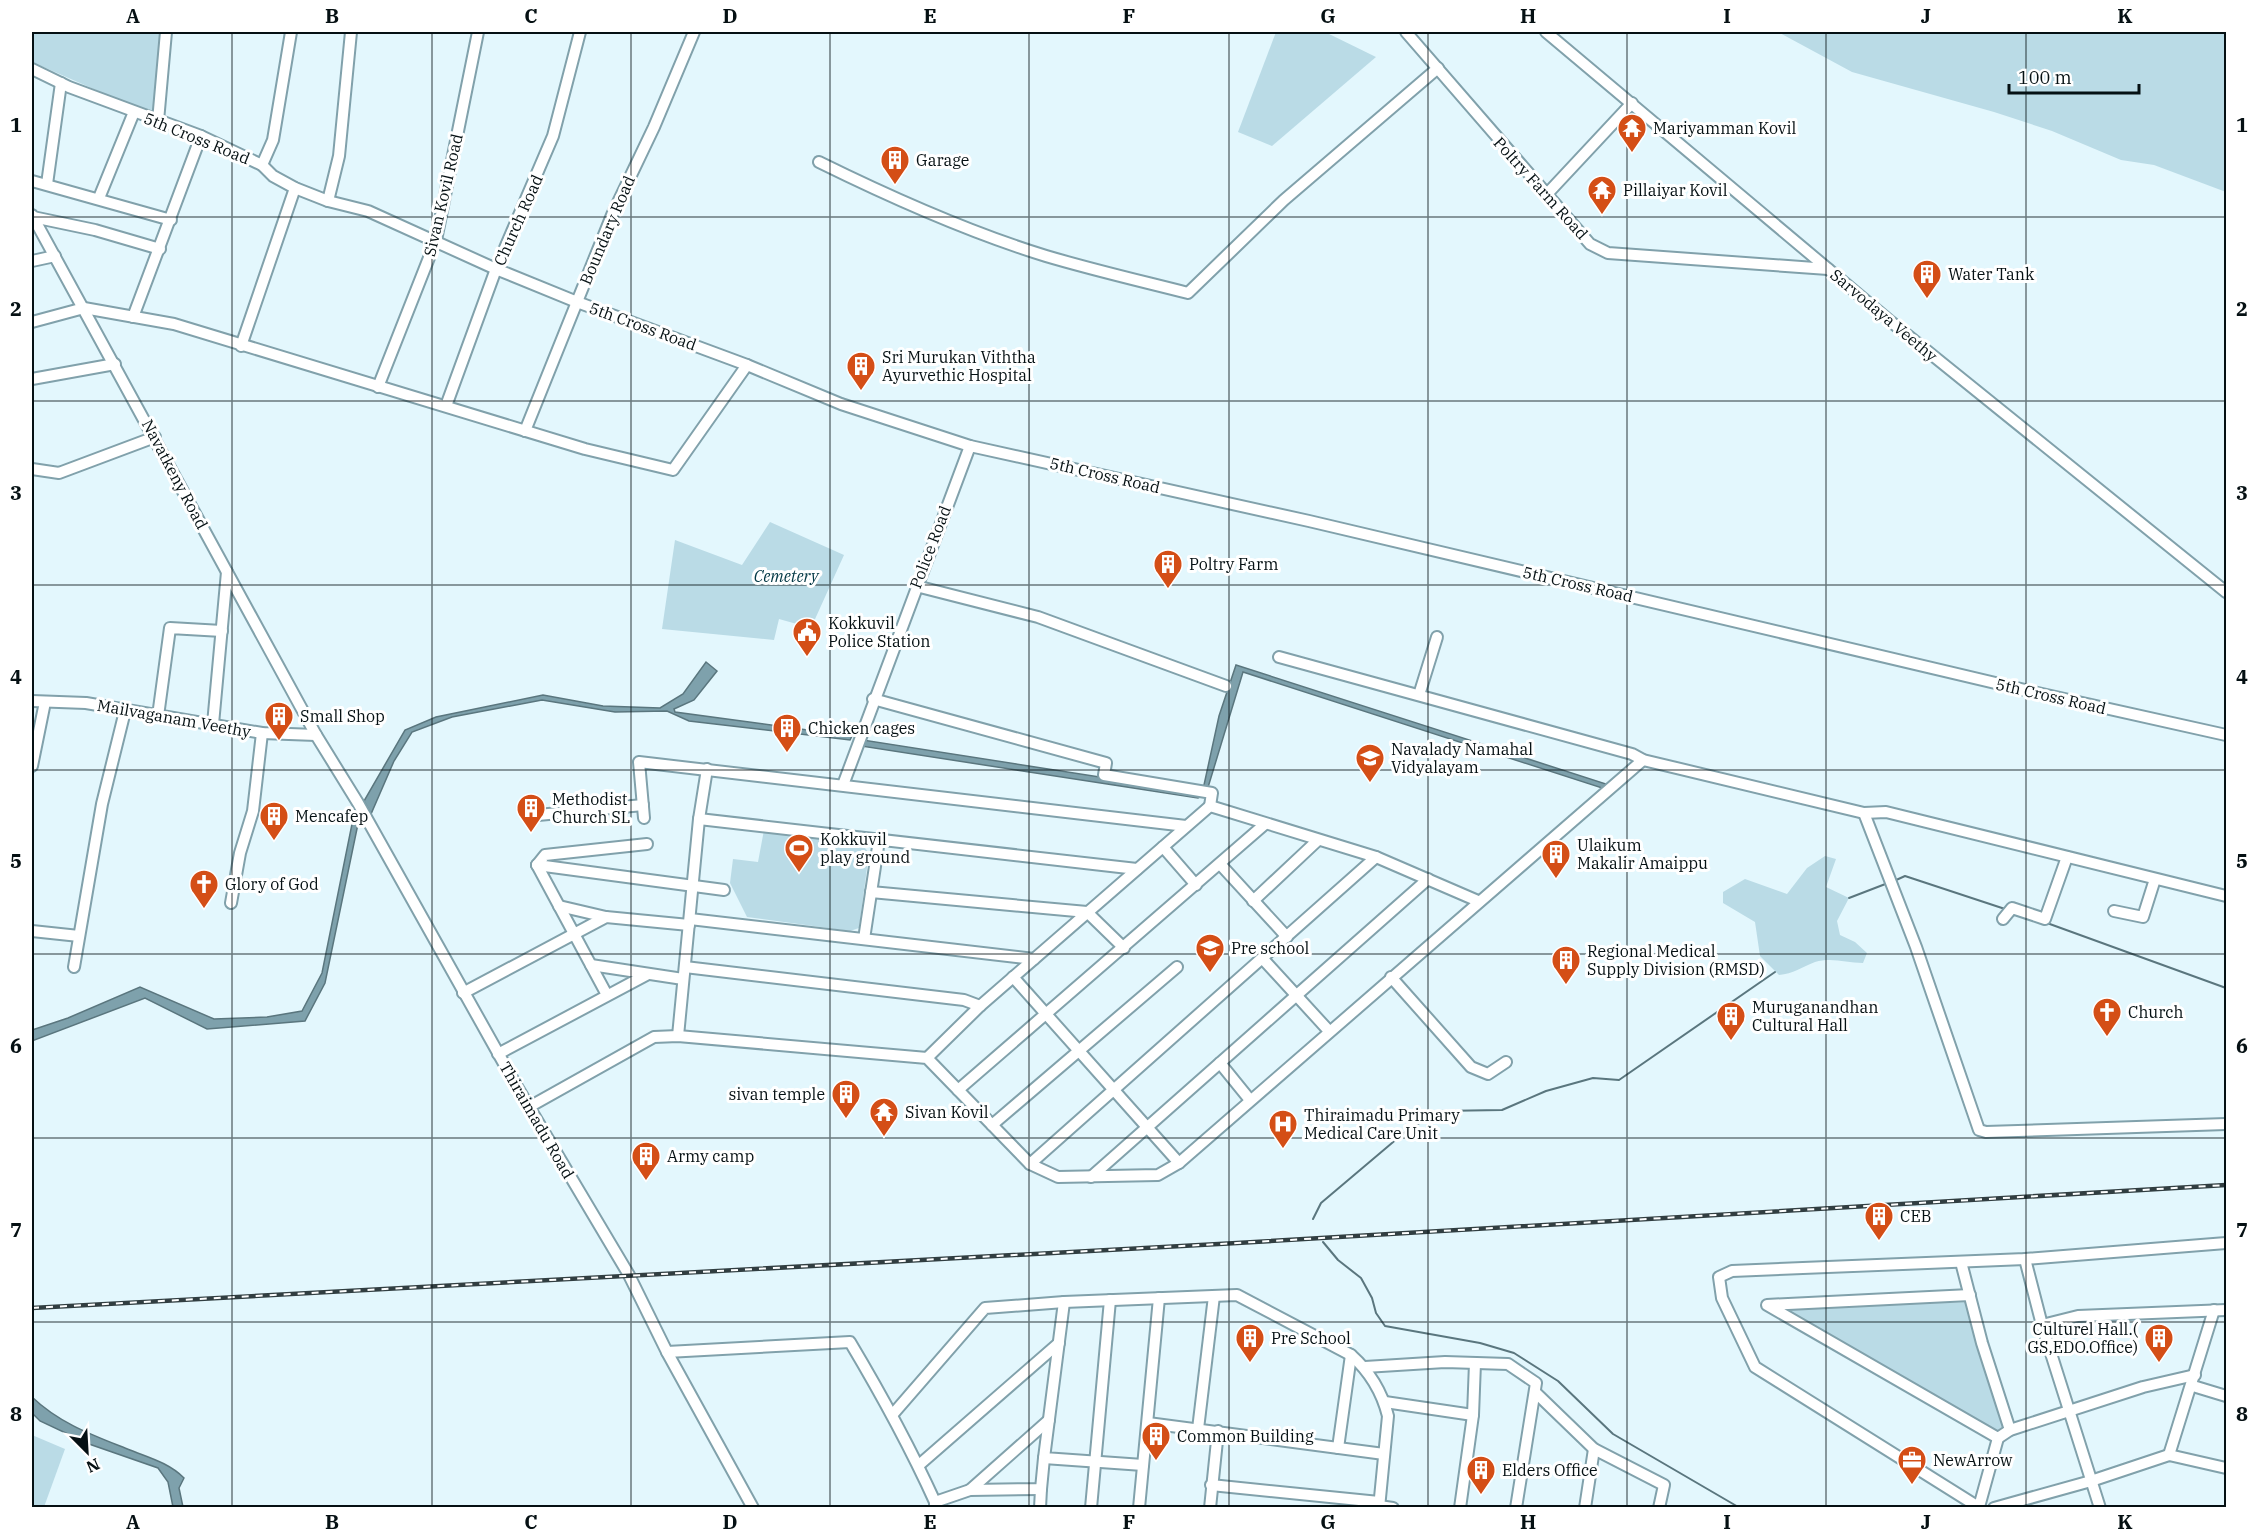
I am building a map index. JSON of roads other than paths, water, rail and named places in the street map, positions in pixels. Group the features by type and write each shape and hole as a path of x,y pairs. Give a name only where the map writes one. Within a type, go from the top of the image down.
{"street":[{"path":"158,121 166,32"},
{"path":"262,165 273,140 291,32"},
{"path":"328,201 339,156 351,32"},
{"name":"Sivan Kovil Road","path":"378,387 436,240 478,32"},
{"name":"Church Road","path":"446,406 496,269 553,136 580,32"},
{"name":"Boundary Road","path":"525,431 612,215 654,127 694,32"},
{"name":"Poltry Farm Road","path":"1406,32 1590,244 1608,253 1828,269"},
{"name":"Sarvodaya Veethy","path":"1546,32 1828,269 2226,592"},
{"path":"819,162 874,188 993,238 1047,256 1188,293 1284,200 1437,68"},
{"name":"5th Cross Road","path":"32,69 134,112 201,136 262,165 273,177 295,188 328,201 368,211 496,269 578,302 747,365 841,404 970,446 1309,521 2042,694 2226,735"},
{"path":"47,184 61,83"},
{"path":"1546,194 1632,103"},
{"path":"99,198 134,112"},
{"path":"133,317 201,136"},
{"path":"32,182 99,198 171,220"},
{"path":"241,346 295,188"},
{"path":"32,216 95,230 160,249"},
{"name":"Navatkeny Road","path":"32,216 155,437 316,735"},
{"path":"32,261 55,256"},
{"path":"32,322 84,308 174,324 525,431 673,470 747,365"},
{"path":"32,379 115,364"},
{"path":"32,469 59,473 155,437"},
{"name":"Police Road","path":"843,785 915,586 970,446"},
{"path":"213,724 227,572"},
{"path":"915,586 1038,617 1226,686"},
{"path":"159,716 170,628 222,631"},
{"path":"1419,695 1437,637"},
{"path":"1279,657 1632,754 1643,760 1864,813 1886,812 2226,896"},
{"path":"873,699 1106,764 1104,775 1212,793 1210,806 980,1006 927,1058"},
{"name":"Mailvaganam Veethy","path":"32,701 86,703 262,733 316,735"},
{"path":"32,766 45,702"},
{"path":"74,967 102,804 125,711"},
{"path":"231,903 240,853 253,811 262,733"},
{"name":"Thiraimadu Road","path":"316,735 358,803 498,1054 629,1275 667,1352 753,1508"},
{"path":"529,1107 654,1037 678,1036 927,1058 1030,1164 1058,1177 1158,1175 1179,1163 1643,760"},
{"path":"644,818 639,762 1186,826"},
{"path":"678,1036 699,819 707,769"},
{"path":"538,815 643,805"},
{"path":"1210,806 1317,841 1376,857 1478,901"},
{"path":"1864,813 1916,947 1979,1130 1986,1132 2065,1132 2226,1124"},
{"path":"699,819 1137,869"},
{"path":"958,1090 1265,824"},
{"path":"864,939 879,840"},
{"path":"1253,901 1317,841"},
{"path":"537,865 545,855 647,844"},
{"path":"1163,847 1196,885"},
{"path":"1030,1164 1376,857"},
{"path":"2004,919 2012,908 2045,918 2067,857"},
{"path":"1220,864 1287,937"},
{"path":"537,865 693,888 724,890"},
{"path":"537,865 607,995"},
{"path":"1091,1177 1428,879"},
{"path":"2114,910 2143,917 2155,879"},
{"path":"871,892 1087,912 1124,948"},
{"path":"559,906 606,917 690,922 864,939 1034,959"},
{"path":"464,993 606,917"},
{"path":"32,931 78,936"},
{"path":"1263,958 1329,1031"},
{"path":"591,966 683,979"},
{"path":"685,967 964,1000 980,1006"},
{"path":"992,1125 1177,967"},
{"path":"498,1054 648,974"},
{"path":"1014,977 1079,1053 1179,1163"},
{"path":"1391,977 1472,1067 1488,1074 1506,1062"},
{"path":"1220,1063 1250,1100"},
{"path":"2226,1243 2025,1259 1732,1271 1719,1277 1722,1298 1755,1367 1979,1507 1998,1438 2010,1430 2143,1387 2194,1380 2226,1396"},
{"path":"2025,1259 2042,1325 2100,1508"},
{"path":"1961,1262 2010,1430"},
{"path":"892,1414 986,1308 1064,1302 1237,1295 1351,1354 1365,1367 1384,1402 1388,1416 1379,1505"},
{"path":"1970,1295 1767,1305 1998,1438"},
{"path":"1198,1429 1214,1296"},
{"path":"1139,1508 1159,1298"},
{"path":"1091,1508 1110,1300"},
{"path":"1040,1508 1044,1458 1064,1302"},
{"path":"2169,1455 2214,1310"},
{"path":"2042,1325 2078,1316 2226,1310"},
{"path":"667,1352 850,1342 919,1465 935,1505 970,1490 1049,1420"},
{"path":"919,1465 1059,1343"},
{"path":"1338,1448 1351,1354"},
{"path":"1365,1367 1445,1362 1508,1364 1536,1383 1516,1508"},
{"path":"1460,1508 1473,1415 1475,1363"},
{"path":"1536,1393 1594,1449 1664,1485 1659,1508"},
{"path":"1384,1402 1434,1407 1473,1415"},
{"path":"1148,1423 1384,1454"},
{"path":"1210,1508 1218,1431"},
{"path":"1585,1508 1594,1449"},
{"path":"1994,1508 2091,1481 2169,1455 2226,1468"},
{"path":"1044,1458 1143,1465"},
{"path":"1212,1485 1393,1508"},
{"path":"970,1490 1041,1489"}],"waterway":[{"path":"1894,881 1905,876 2005,909"},
{"path":"1849,898 1888,883"},
{"path":"2047,923 2226,988"},
{"path":"1313,1219 1321,1203 1405,1132 1439,1111 1502,1110 1546,1091 1593,1078 1619,1080 1775,972"},
{"path":"1323,1242 1338,1260 1361,1278 1372,1298 1376,1313 1385,1326 1480,1343 1514,1353 1558,1381 1613,1434 1740,1508"}],"railway":[{"path":"32,1308 1237,1243 2226,1185"}],"place":[{"name":"Mariyamman Kovil","path":"1632,154"},
{"name":"Garage","path":"895,186"},
{"name":"Pillaiyar Kovil","path":"1602,216"},
{"name":"Water Tank","path":"1927,300"},
{"name":"Sri Murukan Viththa Ayurvethic Hospital","path":"861,392"},
{"name":"Poltry Farm","path":"1168,590"},
{"name":"Kokkuvil Police Station","path":"807,658"},
{"name":"Small Shop","path":"279,742"},
{"name":"Chicken cages","path":"787,754"},
{"name":"Navalady Namahal Vidyalayam","path":"1370,784"},
{"name":"Methodist Church SL","path":"531,834"},
{"name":"Mencafep","path":"274,842"},
{"name":"Kokkuvil play ground","path":"799,874"},
{"name":"Ulaikum Makalir Amaippu","path":"1556,880"},
{"name":"Glory of God","path":"204,910"},
{"name":"Pre school","path":"1210,974"},
{"name":"Regional Medical Supply Division (RMSD)","path":"1566,986"},
{"name":"Church","path":"2107,1038"},
{"name":"Muruganandhan Cultural Hall","path":"1731,1042"},
{"name":"sivan temple","path":"846,1120"},
{"name":"Sivan Kovil","path":"884,1138"},
{"name":"Thiraimadu Primary Medical Care Unit","path":"1283,1150"},
{"name":"Army camp","path":"646,1182"},
{"name":"CEB","path":"1879,1242"},
{"name":"Pre School","path":"1250,1364"},
{"name":"Culturel Hall.( GS,EDO.Office)","path":"2159,1364"},
{"name":"Common Building","path":"1156,1462"},
{"name":"NewArrow","path":"1912,1486"},
{"name":"Elders Office","path":"1481,1496"}],"park label":[{"name":"Cemetery","path":"786,576"}]}
